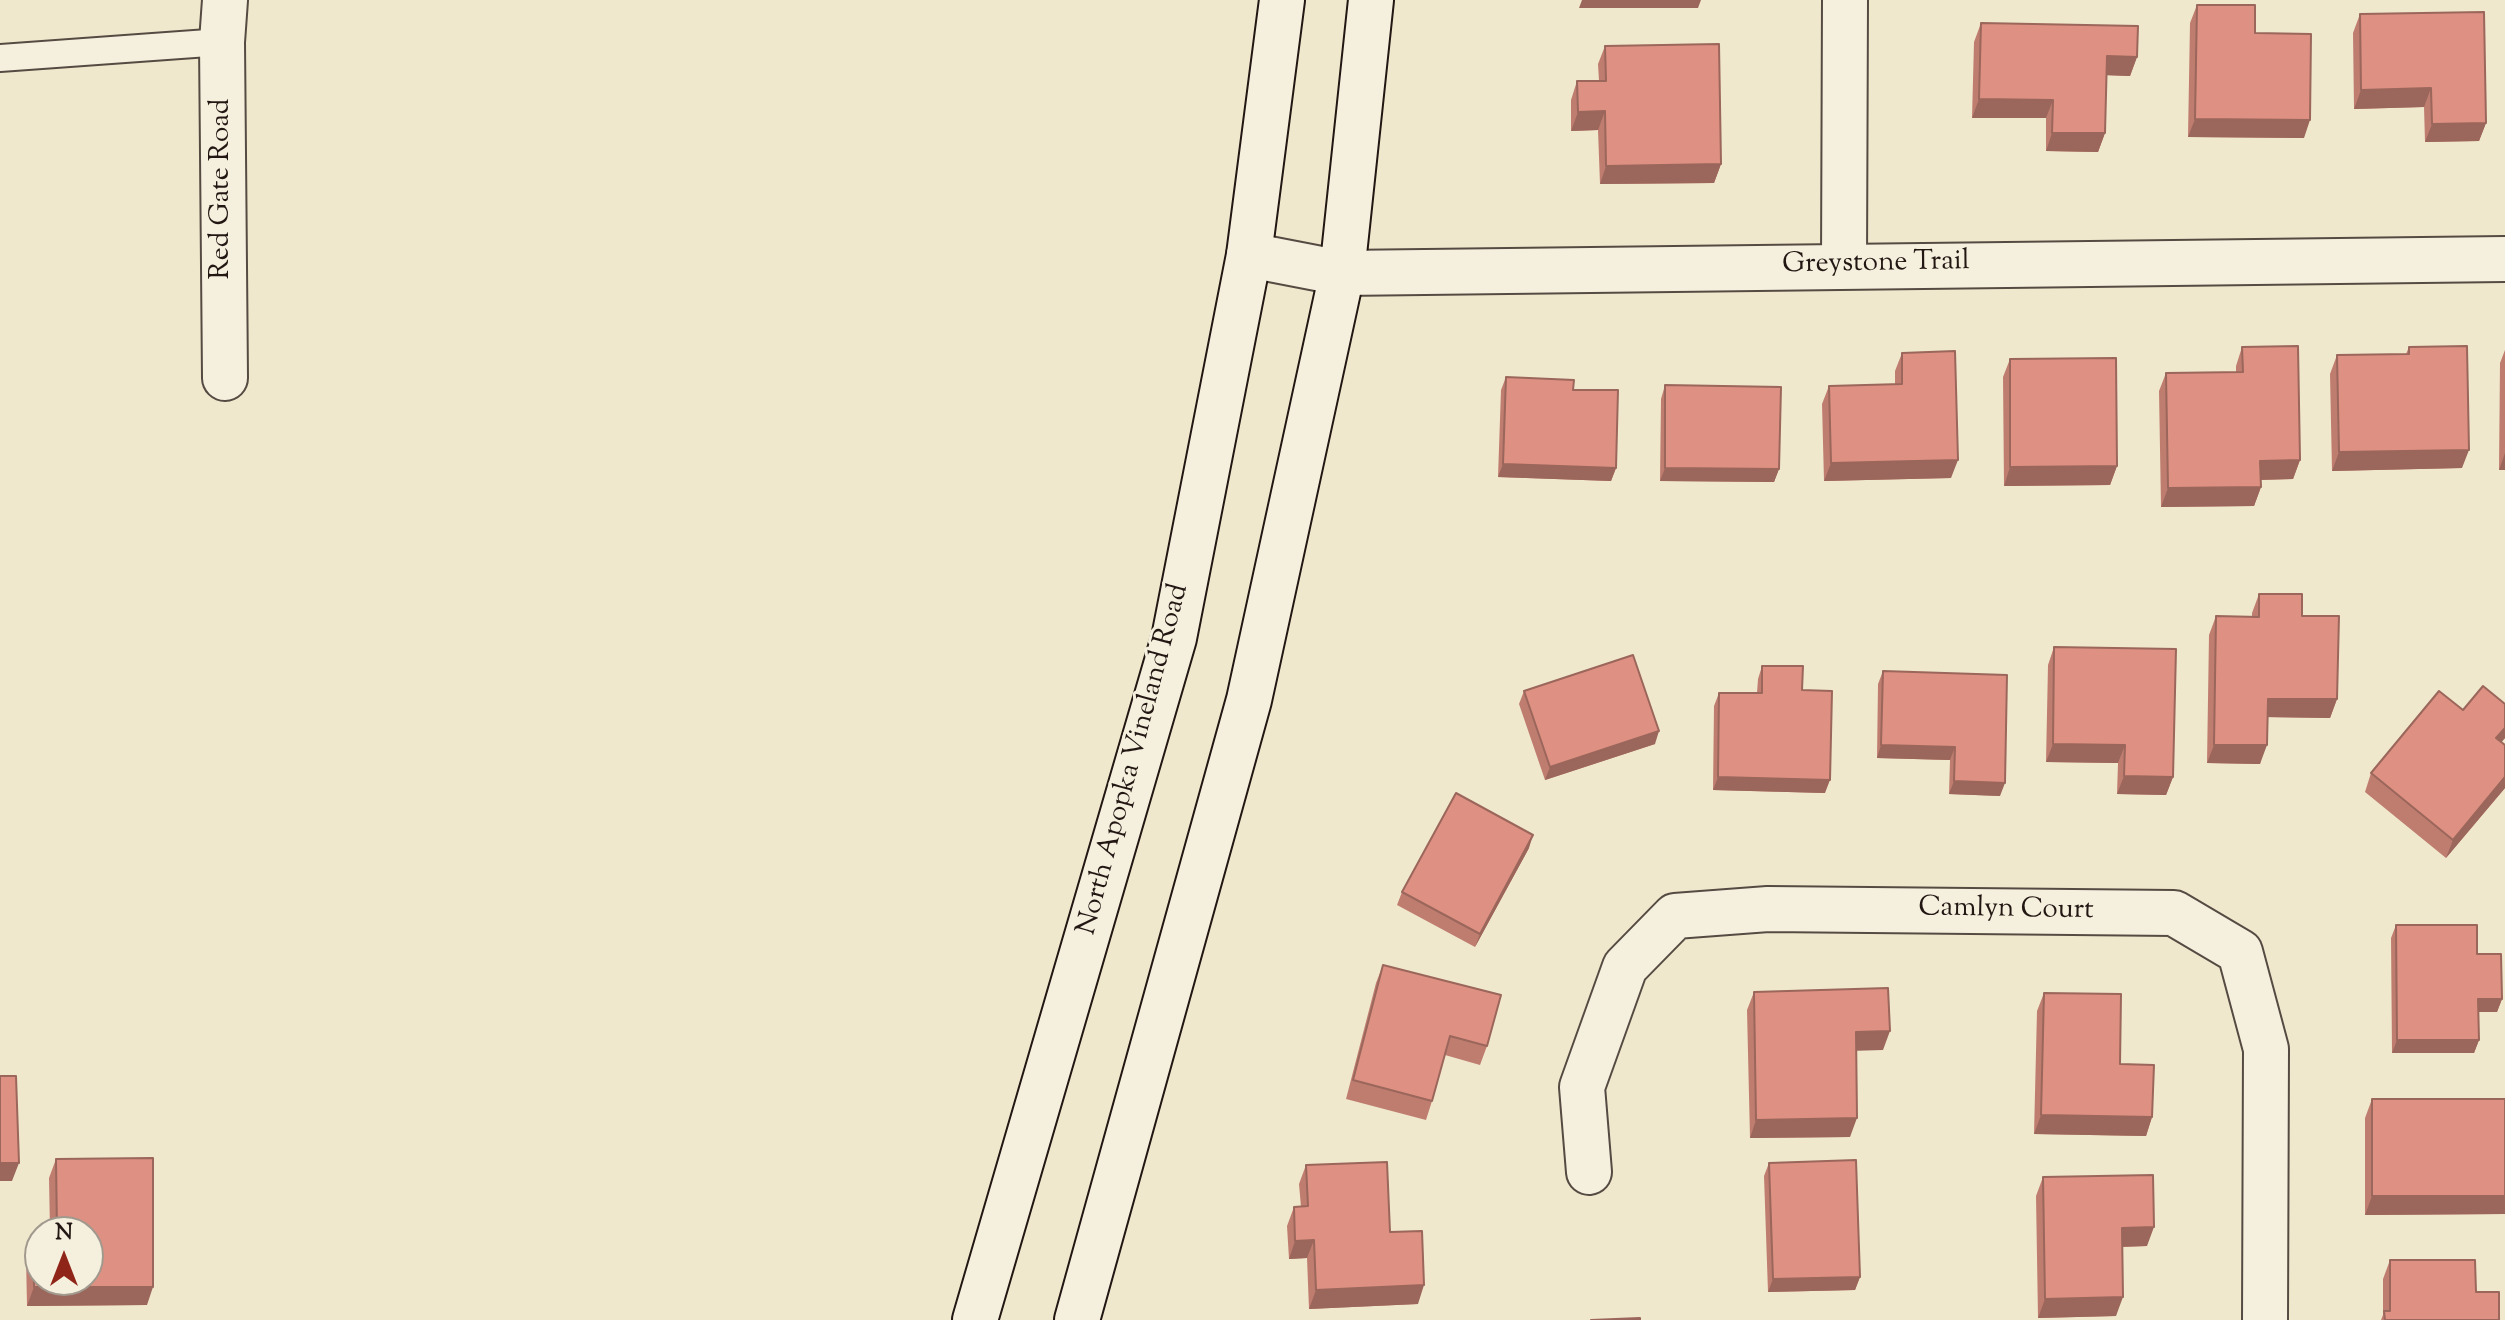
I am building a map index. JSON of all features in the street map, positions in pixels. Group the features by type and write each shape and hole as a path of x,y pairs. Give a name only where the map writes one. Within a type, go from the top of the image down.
{"street":[{"name":"North Apopka Vineland Road","path":"975,1320 1174,638 1249,255 1282,0"},
{"path":"1077,1320 1249,700 1342,273 1371,0"},
{"path":"1844,265 1845,0"},
{"name":"Red Gate Road","path":"224,21 225,378"},
{"name":"Greystone Trail","path":"1249,255 1342,273 2505,259"},
{"name":"Camlyn Court","path":"1589,1172 1582,1087 1625,967 1675,916 1768,909 2174,913 2240,952 2266,1049 2265,1320"}],"lane":[{"path":"0,58 224,21"}],"building":[{"path":"2197,5 2255,5 2255,33 2311,34 2310,120 2195,119"},
{"path":"2484,12 2486,123 2432,124 2431,88 2361,90 2360,14"},
{"path":"1981,23 2138,26 2137,57 2107,56 2105,133 2052,133 2053,100 1979,99"},
{"path":"1719,44 1721,164 1606,166 1605,111 1578,112 1577,81 1606,81 1605,46"},
{"path":"2298,346 2300,460 2260,461 2261,487 2168,488 2166,373 2243,372 2242,347"},
{"path":"2467,346 2469,450 2339,452 2337,355 2409,354 2409,347"},
{"path":"1955,351 1958,460 1831,463 1829,386 1902,384 1902,353"},
{"path":"2116,358 2117,466 2010,467 2010,359"},
{"path":"1506,377 1574,380 1573,390 1618,390 1616,468 1503,464"},
{"path":"1665,385 1781,387 1779,469 1665,468"},
{"path":"2259,594 2302,594 2302,616 2339,616 2337,699 2268,699 2267,745 2214,745 2216,616 2259,617"},
{"path":"2054,647 2176,649 2173,777 2124,776 2125,745 2053,744"},
{"path":"1633,655 1659,731 1550,767 1524,691"},
{"path":"1762,666 1803,666 1802,690 1832,691 1830,780 1718,777 1719,693 1762,693"},
{"path":"1883,671 2007,675 2005,783 1954,781 1955,747 1881,745"},
{"path":"2483,686 2505,704 2505,728 2496,738 2505,745 2505,777 2453,840 2371,773 2439,691 2463,710"},
{"path":"1456,793 1533,835 1480,934 1402,892"},
{"path":"2396,925 2477,925 2477,954 2501,954 2502,999 2478,999 2479,1040 2397,1040"},
{"path":"1383,965 1501,995 1487,1046 1450,1036 1432,1101 1353,1080"},
{"path":"1888,988 1890,1031 1856,1032 1857,1118 1756,1120 1754,992"},
{"path":"2044,993 2121,994 2120,1064 2154,1065 2152,1117 2041,1115"},
{"path":"0,1076 16,1076 19,1163 0,1163"},
{"path":"2372,1099 2505,1099 2505,1196 2372,1196"},
{"path":"153,1158 153,1287 104,1287 104,1216 57,1216 56,1159"},
{"path":"1856,1160 1860,1277 1773,1279 1769,1163"},
{"path":"1387,1162 1390,1232 1422,1231 1424,1285 1316,1290 1314,1240 1295,1241 1294,1207 1308,1206 1306,1165"},
{"path":"2153,1175 2154,1227 2122,1228 2123,1297 2045,1299 2043,1177"},
{"path":"2390,1260 2475,1260 2476,1292 2499,1292 2499,1320 2385,1320 2384,1311 2390,1311"},
{"path":"1640,1318 1640,1320 1591,1320"}]}
